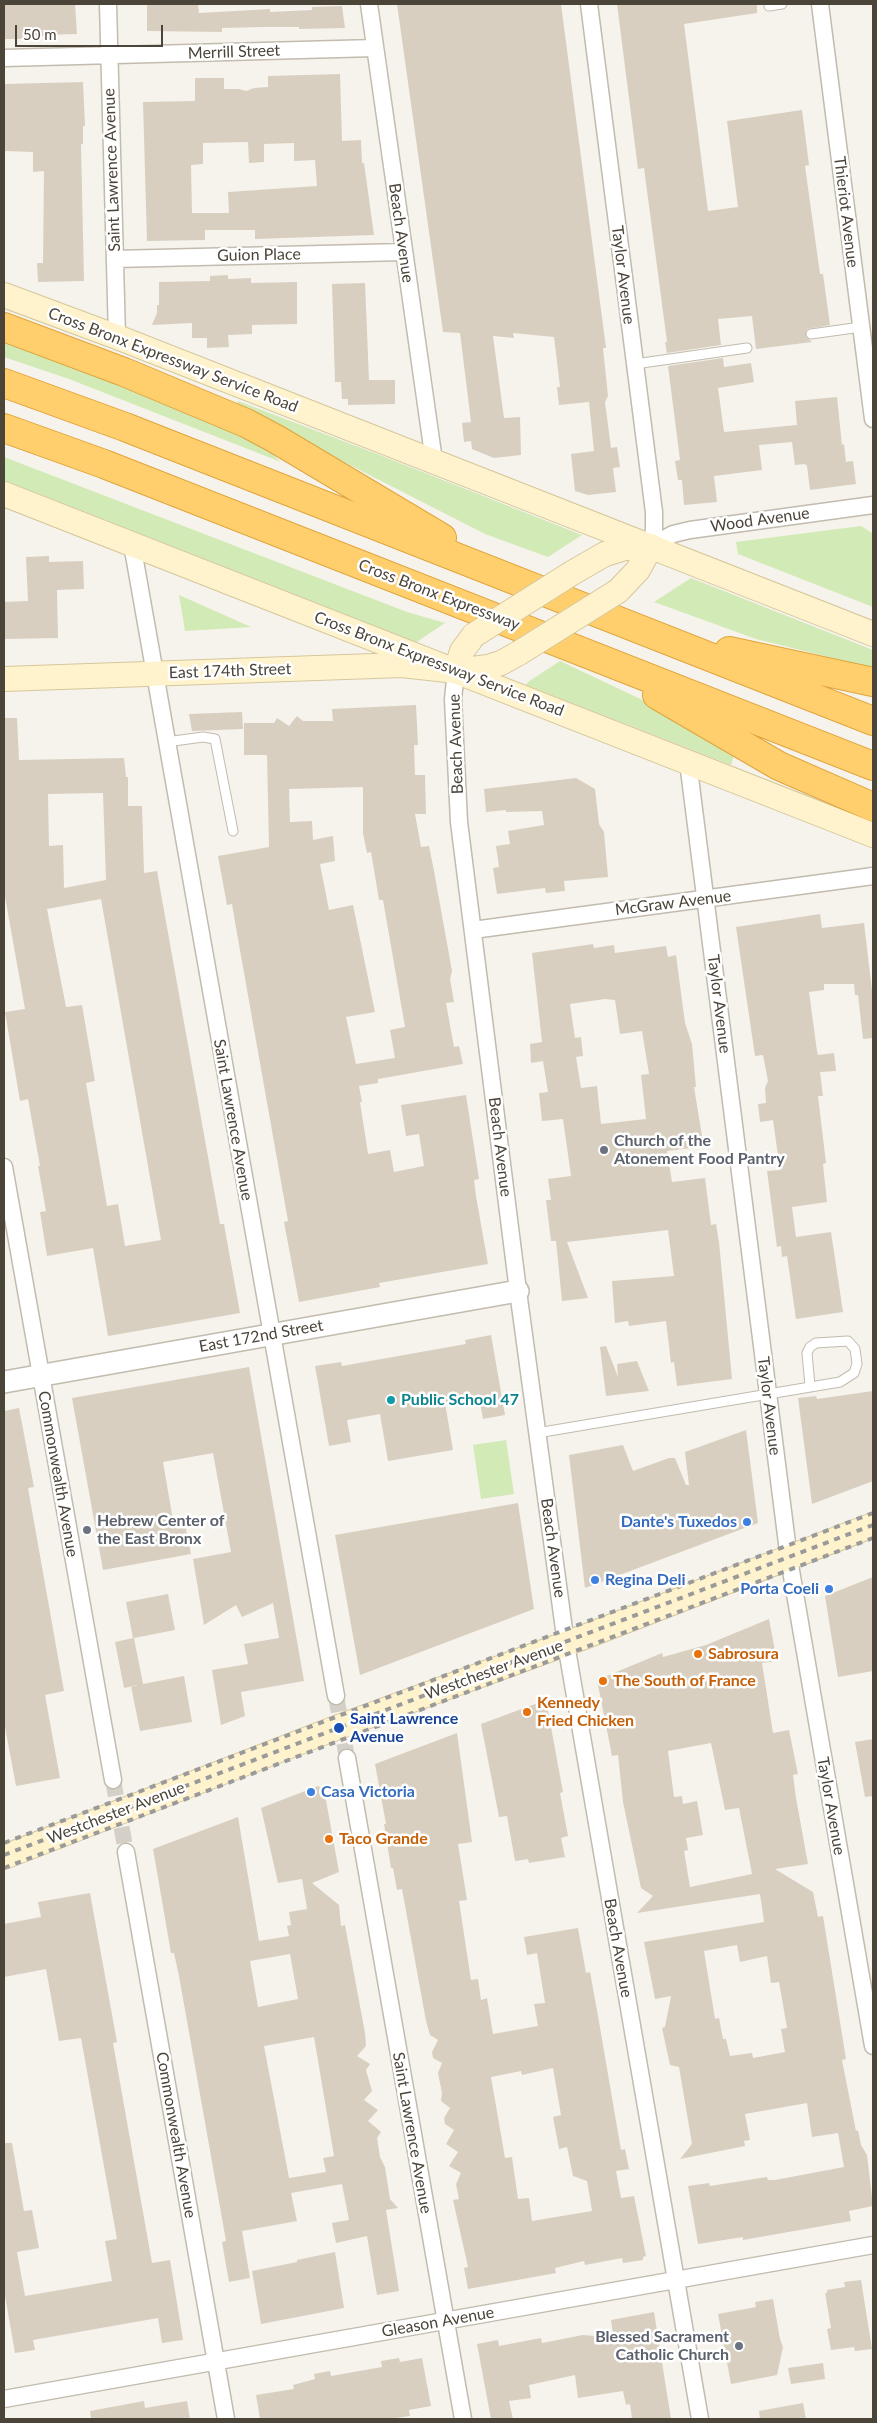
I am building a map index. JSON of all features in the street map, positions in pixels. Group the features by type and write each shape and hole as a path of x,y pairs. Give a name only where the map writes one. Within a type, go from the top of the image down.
{"highway":[{"path":"4,327 166,388 246,423 276,439 509,579"},
{"path":"4,383 125,427 873,721"},
{"name":"Cross Bronx Expressway","path":"4,428 70,451 873,766"},
{"path":"649,634 873,682"},
{"path":"584,652 779,766 873,807"}],"main road":[{"name":"Cross Bronx Expressway Service Road","path":"4,295 117,337 873,634"},
{"name":"Cross Bronx Expressway Service Road","path":"4,494 873,835"},
{"path":"456,671 462,651 474,635 572,573 614,551 650,546"},
{"name":"East 174th Street","path":"4,678 402,665 456,671 488,668 518,653 618,591 638,570 650,546"},
{"name":"Westchester Avenue","path":"4,1857 341,1726 566,1644 873,1525"}],"street":[{"name":"Saint Lawrence Avenue","path":"108,4 117,337"},
{"name":"Beach Avenue","path":"369,4 434,462"},
{"name":"Taylor Avenue","path":"588,4 654,518 650,546"},
{"name":"Thieriot Avenue","path":"820,4 873,419"},
{"name":"Merrill Street","path":"4,58 375,48"},
{"name":"Guion Place","path":"115,259 404,252"},
{"name":"Wood Avenue","path":"650,546 673,534 690,530 873,505"},
{"name":"Saint Lawrence Avenue","path":"132,544 336,1696"},
{"name":"Beach Avenue","path":"456,671 453,690 455,768 473,930 518,1291 566,1644 700,2419"},
{"name":"Taylor Avenue","path":"688,762 789,1559 873,2046"},
{"name":"McGraw Avenue","path":"473,930 873,876"},
{"name":"Commonwealth Avenue","path":"4,1167 113,1780"},
{"name":"East 172nd Street","path":"4,1382 518,1291"},
{"name":"Saint Lawrence Avenue","path":"347,1758 463,2419"},
{"name":"Commonwealth Avenue","path":"126,1852 226,2419"},
{"name":"Gleason Avenue","path":"4,2399 873,2245"}],"lane":[{"path":"769,6 782,4"},
{"path":"812,334 861,327"},
{"path":"635,364 747,348"},
{"path":"166,742 203,737 215,739 232,831"},
{"path":"538,1433 840,1382 854,1373 857,1364 855,1349 848,1341 816,1344 810,1347 807,1353 810,1386"}],"green space":[{"path":"4,341 209,419 267,449 281,462 69,379 4,357"},
{"path":"238,401 582,535 548,557 485,534 342,461 312,449 235,406"},
{"path":"4,457 407,612 445,623 415,643 4,482"},
{"path":"861,526 872,533 873,607 738,554 736,542"},
{"path":"691,578 873,650 873,668 756,639 654,602"},
{"path":"179,595 251,627 185,631"},
{"path":"560,661 651,704 735,753 731,765 526,685"},
{"path":"506,1440 514,1494 481,1499 473,1445"}],"building":[{"path":"75,4 77,34 4,39 4,5"},
{"path":"147,4 198,4 199,13 270,9 270,12 312,10 312,7 342,6 345,28 299,29 299,27 264,27 222,28 222,32 147,31"},
{"path":"397,4 561,4 606,348 603,348 608,396 605,402 611,448 617,447 620,467 613,468 616,492 588,495 575,491 571,454 594,451 589,402 559,405 557,387 560,387 554,337 513,333 514,338 493,336 504,418 520,417 521,455 494,458 472,449 471,441 464,442 462,423 471,422 460,333 443,332"},
{"path":"617,4 757,4 757,13 684,24 708,211 738,207 727,121 802,110 809,165 805,166 820,274 823,274 830,325 807,329 806,337 812,342 756,349 752,316 718,319 721,345 667,353 644,168 638,169"},
{"path":"340,74 342,141 361,140 362,163 364,163 374,235 255,239 255,230 205,230 205,240 147,241 143,102 195,101 195,78 224,78 224,89 246,91 254,88 268,87 268,76","holes":["248,142 249,163 264,162 264,144 294,143 294,161 315,160 317,186 228,192 229,213 192,213 191,165 203,164 203,143"]},
{"path":"83,82 85,126 83,126 83,144 81,144 84,281 38,282 37,263 43,263 44,171 33,172 33,152 4,151 4,84"},
{"path":"228,275 228,279 251,278 251,283 297,282 297,324 252,325 252,334 228,335 229,347 207,348 207,338 192,338 192,323 152,325 157,313 157,305 159,305 159,282 210,281 210,276"},
{"path":"365,283 369,380 395,380 395,404 348,405 348,399 342,399 341,382 335,382 332,284"},
{"path":"723,358 724,367 751,363 754,382 718,388 724,432 797,425 795,401 837,397 842,445 844,444 846,462 853,461 856,484 810,490 807,466 805,464 795,465 792,442 759,445 762,470 714,476 717,502 684,505 682,480 678,480 675,461 680,460 668,366"},
{"path":"49,556 49,562 83,561 84,589 57,590 58,638 4,639 4,602 28,601 26,557"},
{"path":"416,705 418,745 414,745 415,775 425,775 426,814 415,814 421,847 429,846 434,871 452,971 450,979 454,1002 446,1003 454,1047 459,1046 463,1064 378,1079 378,1083 359,1086 368,1154 390,1150 394,1172 424,1166 419,1134 406,1136 401,1105 466,1095 479,1179 474,1180 476,1196 488,1264 379,1283 380,1287 299,1302 284,1222 288,1221 232,904 227,905 218,856 269,847 267,755 244,755 244,723 274,723 277,718 289,726 297,716 303,721 333,721 332,709","holes":["363,787 363,833 367,853 371,852 379,900 383,900 405,1027 390,1030 395,1058 356,1064 346,1017 375,1012 353,905 329,910 320,864 335,861 333,836 313,840 312,821 290,822 289,789"]},
{"path":"242,712 243,729 192,731 189,714"},
{"path":"4,718 17,718 19,760 124,758 126,777 128,777 128,806 142,806 144,873 157,871 220,1224 224,1224 240,1313 108,1336 93,1248 47,1256 40,1212 46,1211 38,1166 40,1166 28,1099 20,1101 5,1012 25,1009 4,891","holes":["103,793 106,880 64,888 63,845 49,846 48,794","101,899 161,1240 125,1246 118,1204 107,1206 86,1083 95,1081 82,1005 66,1007 47,909"]},
{"path":"576,778 595,789 599,824 604,832 608,877 564,881 565,891 546,893 545,888 497,894 493,868 499,867 496,846 510,844 508,831 544,825 542,811 506,812 506,810 486,812 484,789"},
{"path":"820,914 822,928 864,923 873,999 873,1038 863,1039 858,995 855,995 854,984 824,984 824,990 809,992 818,1055 834,1053 836,1071 820,1072 823,1096 818,1096 826,1163 823,1164 827,1202 792,1207 796,1237 831,1232 843,1312 796,1319 787,1256 782,1257 781,1246 777,1247 767,1171 780,1170 773,1120 760,1122 758,1104 766,1103 765,1088 768,1081 763,1055 755,1056 736,927"},
{"path":"593,944 594,948 614,945 615,953 666,946 668,957 676,955 685,1023 692,1044 696,1087 694,1087 703,1142 691,1143 691,1148 667,1151 672,1182 705,1178 711,1225 716,1224 719,1242 732,1379 677,1386 674,1362 671,1363 666,1321 629,1326 628,1321 615,1323 612,1281 674,1276 668,1230 567,1242 588,1298 562,1301 556,1241 551,1241 546,1200 551,1200 548,1179 571,1176 563,1119 542,1121 539,1093 548,1092 543,1061 531,1063 530,1044 542,1042 532,953","holes":["605,999 615,1000 620,1034 642,1031 649,1074 641,1075 646,1119 601,1124 597,1086 581,1088 576,1057 583,1056 581,1037 575,1038 570,1004"]},
{"name":"Public School 47","path":"491,1335 505,1415 483,1419 479,1397 445,1403 453,1450 388,1461 380,1414 347,1420 351,1442 329,1446 315,1366 341,1362 342,1366 466,1344 465,1340"},
{"path":"606,1346 618,1377 617,1364 637,1361 649,1391 606,1396 600,1347"},
{"path":"249,1367 304,1681 241,1692 245,1716 221,1725 212,1670 248,1664 244,1644 279,1638 273,1603 242,1617 236,1605 204,1625 193,1559 231,1552 213,1453 163,1462 174,1526 185,1524 191,1554 103,1570 72,1398"},
{"path":"873,1391 873,1481 812,1504 798,1398 816,1396 817,1399"},
{"path":"19,1408 34,1487 28,1488 64,1691 45,1695 60,1778 16,1786 4,1722 4,1411"},
{"path":"746,1430 758,1523 585,1588 569,1455 623,1445 633,1471 669,1458 675,1458 686,1485 689,1485 685,1452"},
{"path":"518,1503 534,1609 360,1675 335,1535"},
{"path":"873,1577 873,1671 838,1677 825,1596"},
{"path":"168,1594 175,1630 134,1638 143,1684 184,1676 192,1722 140,1731 131,1686 124,1688 115,1642 133,1638 126,1602"},
{"path":"769,1619 777,1661 762,1663 773,1733 789,1730 798,1774 793,1775 808,1864 775,1869 813,1892 818,1917 823,1916 846,2059 842,2060 856,2131 858,2130 861,2145 867,2155 873,2206 849,2211 851,2221 743,2240 743,2237 698,2244 688,2186 709,2183 710,2186 767,2177 768,2180 775,2180 844,2167 838,2133 812,2137 807,2103 745,2114 750,2140 744,2141 745,2146 680,2159 692,2144 679,2067 670,2065 662,2028 665,2027 671,1996 655,1999 644,1942 764,1922 760,1894 637,1913 653,1896 641,1888 623,1802 618,1755 612,1756 597,1680 662,1653 663,1657 706,1645","holes":["711,1743 725,1810 739,1808 752,1874 690,1887 684,1851 688,1850 686,1838 703,1835 697,1801 683,1804 682,1796 674,1797 668,1751","737,1945 740,1962 767,1956 771,1983 779,1982 787,2028 781,2029 785,2052 753,2058 752,2053 730,2056 726,2039 723,2039 719,2018 715,2019 704,1951"]},
{"path":"546,1700 563,1792 560,1793 568,1836 561,1838 565,1857 529,1863 528,1859 515,1861 507,1816 499,1817 481,1724"},
{"path":"457,1733 472,1842 458,1844 467,1900 459,1901 471,1980 478,1979 481,2000 487,1998 493,2034 538,2026 534,2004 545,2003 537,1953 527,1955 524,1937 578,1928 586,1973 590,1972 621,2150 625,2149 629,2169 616,2171 621,2198 634,2196 646,2256 643,2257 643,2260 623,2263 622,2258 585,2265 584,2261 555,2268 556,2273 468,2289 464,2268 468,2267 453,2200 459,2199 456,2184 461,2173 449,2166 458,2152 446,2144 454,2130 445,2124 444,2118 450,2108 441,2101 442,2093 438,2073 442,2063 433,2058 432,2052 438,2040 430,2035 426,2021 402,1889 397,1890 393,1868 391,1868 384,1824 386,1824 375,1764","holes":["553,2068 561,2115 553,2117 559,2149 567,2147 573,2176 587,2181 592,2211 532,2221 529,2198 518,2199 512,2157 505,2158 491,2077 521,2071 522,2075"]},
{"path":"873,1739 873,1796 865,1797 855,1742"},
{"path":"318,1786 324,1789 339,1872 312,1883 339,1905 341,1926 345,1925 365,2033 366,2046 357,2056 370,2064 366,2070 372,2091 364,2100 378,2110 368,2121 381,2132 377,2138 380,2157 385,2167 390,2199 398,2208 386,2210 399,2291 377,2295 367,2236 336,2243 332,2223 349,2220 342,2184 291,2193 297,2221 242,2231 250,2278 229,2282 222,2242 226,2241 179,1976 174,1953 171,1953 153,1849 238,1817 259,1941 289,1936 287,1926 291,1925 289,1912 307,1909 302,1879 278,1883 261,1808","holes":["290,1954 298,1999 258,2007 250,1961","314,2037 334,2156 323,2158 326,2172 289,2178 264,2046"]},
{"path":"90,1893 117,2042 113,2043 152,2263 170,2260 183,2340 162,2343 158,2318 33,2340 35,2350 15,2353 4,2290 4,2143 12,2143 24,2211 32,2210 39,2248 17,2252 25,2296 112,2281 105,2241 117,2239 81,2038 59,2041 46,1969 4,1977 4,1924 41,1917 38,1902"},
{"path":"335,2252 344,2308 261,2324 252,2271"},
{"path":"861,2280 872,2349 855,2351 854,2347 831,2350 827,2329 831,2328 825,2293 827,2293 827,2290 845,2287 844,2282"},
{"path":"773,2299 783,2347 777,2375 731,2384 718,2314 756,2307 755,2302"},
{"path":"654,2312 671,2419 632,2419 630,2404 626,2405 623,2391 578,2398 575,2375 529,2385 531,2398 509,2401 513,2419 491,2419 477,2344 498,2340 499,2346 541,2338 542,2343 583,2335 595,2336 613,2333 611,2320"},
{"path":"399,2358 400,2362 422,2358 431,2406 409,2410 410,2416 389,2419 260,2419 256,2395 294,2389 293,2385 315,2379 314,2374 330,2371 331,2376 382,2367 381,2361"},
{"path":"823,2363 825,2379 791,2384 788,2368"},
{"path":"144,2401 145,2408 187,2401 190,2419 91,2419 90,2411"},
{"path":"803,2403 806,2419 760,2419 759,2411"}],"tunnel":[{"path":"336,1696 347,1758"},
{"path":"113,1780 126,1852"}],"railway":[{"path":"4,1843 873,1513"},
{"path":"4,1855 873,1525"},
{"path":"4,1868 873,1538"}],"place":[{"name":"Church of the Atonement Food Pantry","path":"604,1150"},
{"name":"Public School 47","path":"391,1400"},
{"name":"Dante's Tuxedos","path":"747,1522"},
{"name":"Hebrew Center of the East Bronx","path":"87,1530"},
{"name":"Regina Deli","path":"595,1580"},
{"name":"Porta Coeli","path":"829,1589"},
{"name":"Sabrosura","path":"698,1654"},
{"name":"The South of France","path":"603,1681"},
{"name":"Kennedy Fried Chicken","path":"527,1712"},
{"name":"Saint Lawrence Avenue","path":"339,1728"},
{"name":"Casa Victoria","path":"311,1792"},
{"name":"Taco Grande","path":"329,1839"},
{"name":"Blessed Sacrament Catholic Church","path":"739,2346"}]}
